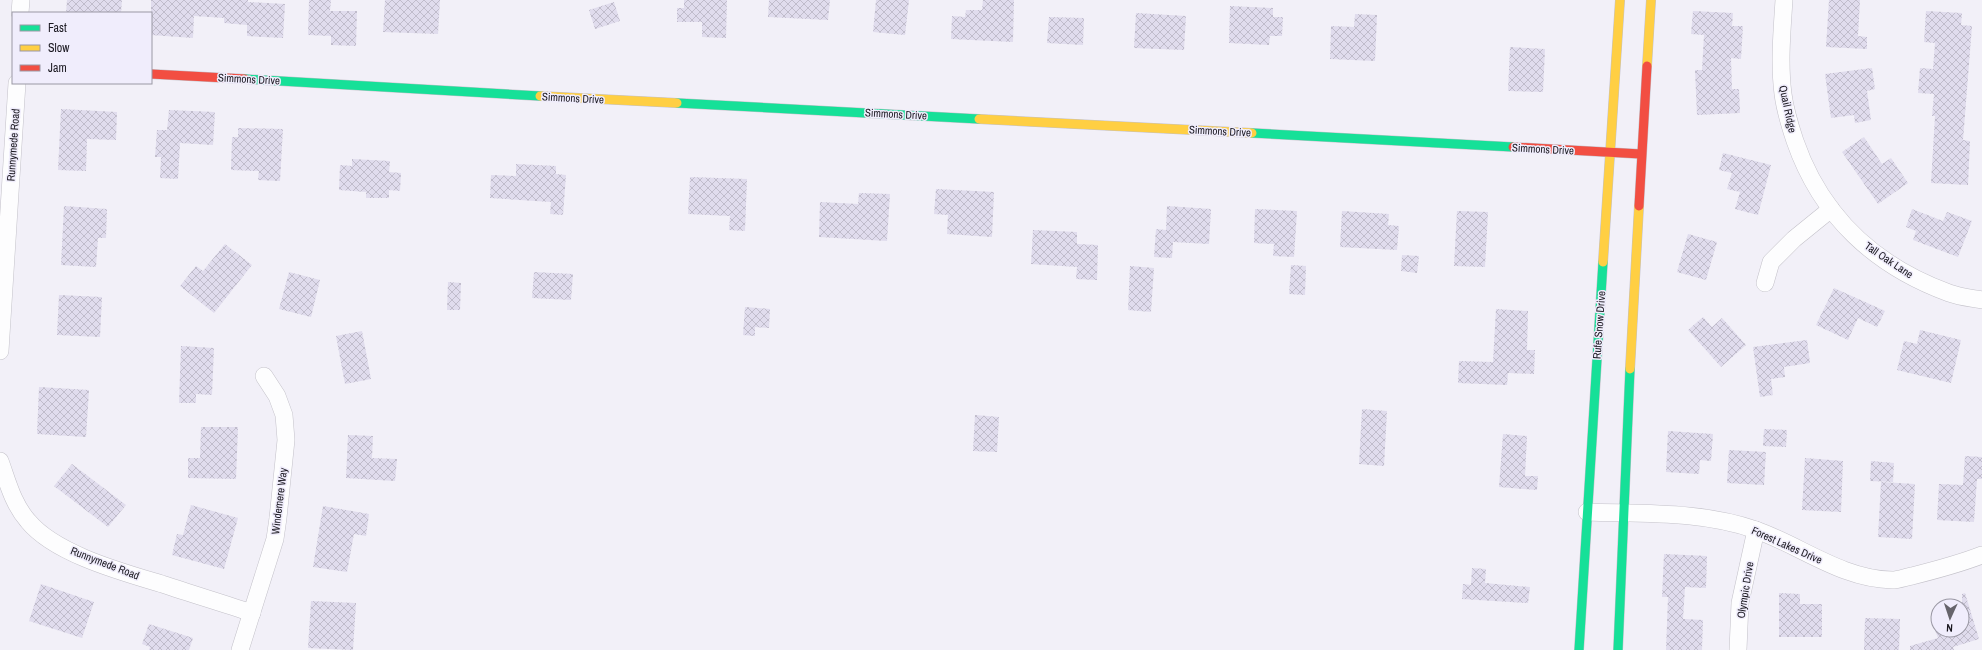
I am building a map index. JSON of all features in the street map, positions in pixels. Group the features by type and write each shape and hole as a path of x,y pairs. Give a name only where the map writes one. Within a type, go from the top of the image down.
{"street":[{"path":"20,12 21,0"},
{"name":"Rufe Snow Drive","path":"1579,650 1620,0"},
{"path":"1618,650 1641,154 1651,0"},
{"name":"Quail Ridge","path":"1784,0 1781,64 1783,95 1788,120 1802,160 1830,209"},
{"name":"Simmons Drive","path":"152,74 1641,154"},
{"name":"Runnymede Road","path":"0,351 17,84"},
{"path":"1765,283 1771,262 1794,239 1830,209"},
{"name":"Tall Oak Lane","path":"1830,209 1869,249 1903,272 1951,294 1982,300"},
{"name":"Windemere Way","path":"240,650 274,539 278,518 286,440 284,415 277,396 264,376"},
{"name":"Runnymede Road","path":"0,461 15,503 29,522 46,537 76,554 119,571 252,613"},
{"name":"Forest Lakes Drive","path":"1588,512 1688,515 1756,530 1839,568 1870,578 1893,580 1947,568 1982,555"},
{"name":"Olympic Drive","path":"1738,650 1740,603 1756,530"}],"building":[{"path":"67,0 122,0 121,12 66,12"},
{"path":"151,0 248,0 248,2 285,4 283,38 247,36 247,25 224,23 224,18 194,16 193,38 152,35"},
{"path":"309,0 331,0 330,11 357,11 356,46 331,45 331,36 308,35"},
{"path":"385,0 440,0 438,34 383,32"},
{"path":"684,0 727,0 726,38 702,37 702,22 677,22 677,8 684,8"},
{"path":"769,0 830,0 828,20 768,17"},
{"path":"876,0 909,0 905,35 873,32"},
{"path":"983,0 1014,0 1013,42 951,39 952,16 965,17 966,10 982,10"},
{"path":"1829,0 1860,0 1858,36 1867,37 1867,49 1826,47"},
{"path":"614,2 620,21 595,29 589,10"},
{"path":"1230,6 1273,8 1273,17 1283,17 1282,36 1270,36 1269,45 1229,43"},
{"path":"1693,11 1733,13 1732,26 1743,26 1741,59 1731,58 1732,89 1739,89 1740,113 1697,115 1695,70 1702,70 1704,35 1691,34"},
{"path":"1926,11 1962,13 1961,25 1972,26 1963,140 1970,141 1968,185 1931,183 1935,116 1932,116 1934,94 1918,93 1920,68 1933,69 1935,43 1924,42"},
{"path":"1136,13 1186,16 1184,50 1134,48"},
{"path":"1355,14 1377,15 1375,61 1330,59 1331,26 1354,27"},
{"path":"1049,17 1084,18 1083,45 1047,43"},
{"path":"1510,47 1545,49 1543,92 1508,91"},
{"path":"1872,68 1875,89 1867,91 1871,120 1855,123 1854,115 1831,118 1825,74"},
{"path":"61,109 117,112 116,140 87,139 86,171 58,170"},
{"path":"169,110 215,112 213,145 180,143 178,179 160,178 161,157 155,157 157,130 167,130"},
{"path":"238,128 283,129 280,181 258,180 259,171 231,170 232,137 238,137"},
{"path":"1864,137 1882,164 1891,158 1908,183 1878,204 1842,152"},
{"path":"1723,153 1771,165 1758,215 1735,209 1740,192 1727,189 1732,173 1719,170"},
{"path":"352,159 390,161 389,172 401,173 400,191 389,190 389,198 366,198 366,192 339,190 340,165 352,166"},
{"path":"516,164 556,166 556,174 566,175 563,215 550,214 551,202 490,198 491,175 516,176"},
{"path":"690,177 747,179 745,231 729,230 730,216 688,214"},
{"path":"936,189 994,192 992,237 947,234 948,215 934,214"},
{"path":"859,193 890,194 887,241 819,237 820,202 858,204"},
{"path":"64,206 107,209 106,238 98,238 96,267 61,265"},
{"path":"1167,206 1211,209 1209,244 1173,242 1172,258 1154,257 1156,229 1166,230"},
{"path":"1255,209 1297,211 1294,257 1273,256 1274,244 1254,243"},
{"path":"1912,209 1943,221 1947,212 1972,221 1958,257 1913,240 1916,231 1906,227"},
{"path":"1342,211 1389,214 1388,225 1399,226 1397,250 1340,247"},
{"path":"1457,211 1488,212 1485,267 1454,266"},
{"path":"1033,230 1077,232 1077,244 1098,245 1097,280 1076,279 1077,267 1031,264"},
{"path":"1688,234 1717,242 1706,280 1677,272"},
{"path":"225,244 252,265 214,313 180,286 196,266 203,271"},
{"path":"1402,255 1419,256 1417,273 1401,271"},
{"path":"1291,265 1306,266 1305,295 1289,294"},
{"path":"1130,266 1154,268 1151,312 1128,310"},
{"path":"289,272 320,280 311,317 279,309"},
{"path":"534,272 573,274 571,300 532,298"},
{"path":"448,282 461,283 460,310 447,310"},
{"path":"1834,288 1885,311 1877,327 1858,318 1848,340 1816,325"},
{"path":"59,295 102,297 100,337 57,335"},
{"path":"745,307 770,309 769,328 755,327 755,336 743,335"},
{"path":"1496,309 1528,311 1527,350 1535,350 1534,374 1508,373 1507,385 1458,383 1459,361 1493,362"},
{"path":"1703,317 1712,327 1722,318 1746,345 1721,367 1688,330"},
{"path":"1920,330 1961,340 1951,383 1897,370 1904,341 1917,344"},
{"path":"362,331 371,379 345,384 336,336"},
{"path":"1807,340 1810,363 1784,367 1785,377 1771,379 1773,395 1760,397 1753,347"},
{"path":"181,346 214,348 212,395 196,394 196,403 179,403"},
{"path":"39,387 89,390 86,437 37,434"},
{"path":"1362,409 1387,411 1384,466 1359,464"},
{"path":"975,415 999,417 997,452 973,451"},
{"path":"201,427 238,427 236,479 188,478 188,458 200,458"},
{"path":"1764,429 1787,430 1786,447 1763,446"},
{"path":"1668,431 1713,434 1711,461 1700,460 1699,474 1666,472"},
{"path":"1503,434 1527,436 1525,476 1538,476 1537,490 1499,487"},
{"path":"348,435 373,436 372,458 397,459 395,481 346,478"},
{"path":"1729,450 1766,452 1764,485 1727,483"},
{"path":"1965,456 1982,457 1982,479 1977,479 1974,522 1937,520 1939,484 1963,485"},
{"path":"1805,458 1843,461 1841,512 1802,510"},
{"path":"1871,461 1894,463 1893,482 1870,481"},
{"path":"72,464 126,505 108,527 54,486"},
{"path":"1881,482 1915,484 1912,539 1878,537"},
{"path":"191,505 238,518 224,569 172,555 177,534 183,535"},
{"path":"323,506 369,514 366,536 354,534 347,572 313,567"},
{"path":"1664,554 1707,556 1706,588 1685,587 1683,619 1703,620 1702,650 1666,650 1668,597 1662,597"},
{"path":"1472,568 1486,569 1485,583 1530,587 1528,603 1462,599 1463,584 1471,585"},
{"path":"41,584 94,602 82,638 29,621"},
{"path":"1779,593 1800,594 1800,604 1822,604 1822,637 1779,637"},
{"path":"1965,593 1967,598 1962,598 1962,594"},
{"path":"311,601 356,603 353,650 308,648"},
{"path":"1970,609 1979,639 1953,647 1954,650 1910,650 1910,646 1938,638 1970,638"},
{"path":"1865,618 1900,619 1899,650 1864,650"},
{"path":"149,624 193,638 189,650 149,650 150,647 142,644"}],"traffic: fast":[{"path":"245,79 540,96"},
{"path":"677,103 979,119"},
{"path":"1252,133 1513,147"},
{"path":"1579,650 1603,262"},
{"path":"1618,650 1630,369"}],"traffic: slow":[{"path":"1603,262 1620,0"},
{"path":"1647,66 1651,0"},
{"path":"540,96 677,103"},
{"path":"979,119 1252,133"},
{"path":"1630,369 1639,206"}],"traffic: jam":[{"path":"1639,206 1647,66"},
{"path":"152,74 245,79"},
{"path":"1513,147 1641,154"}]}
